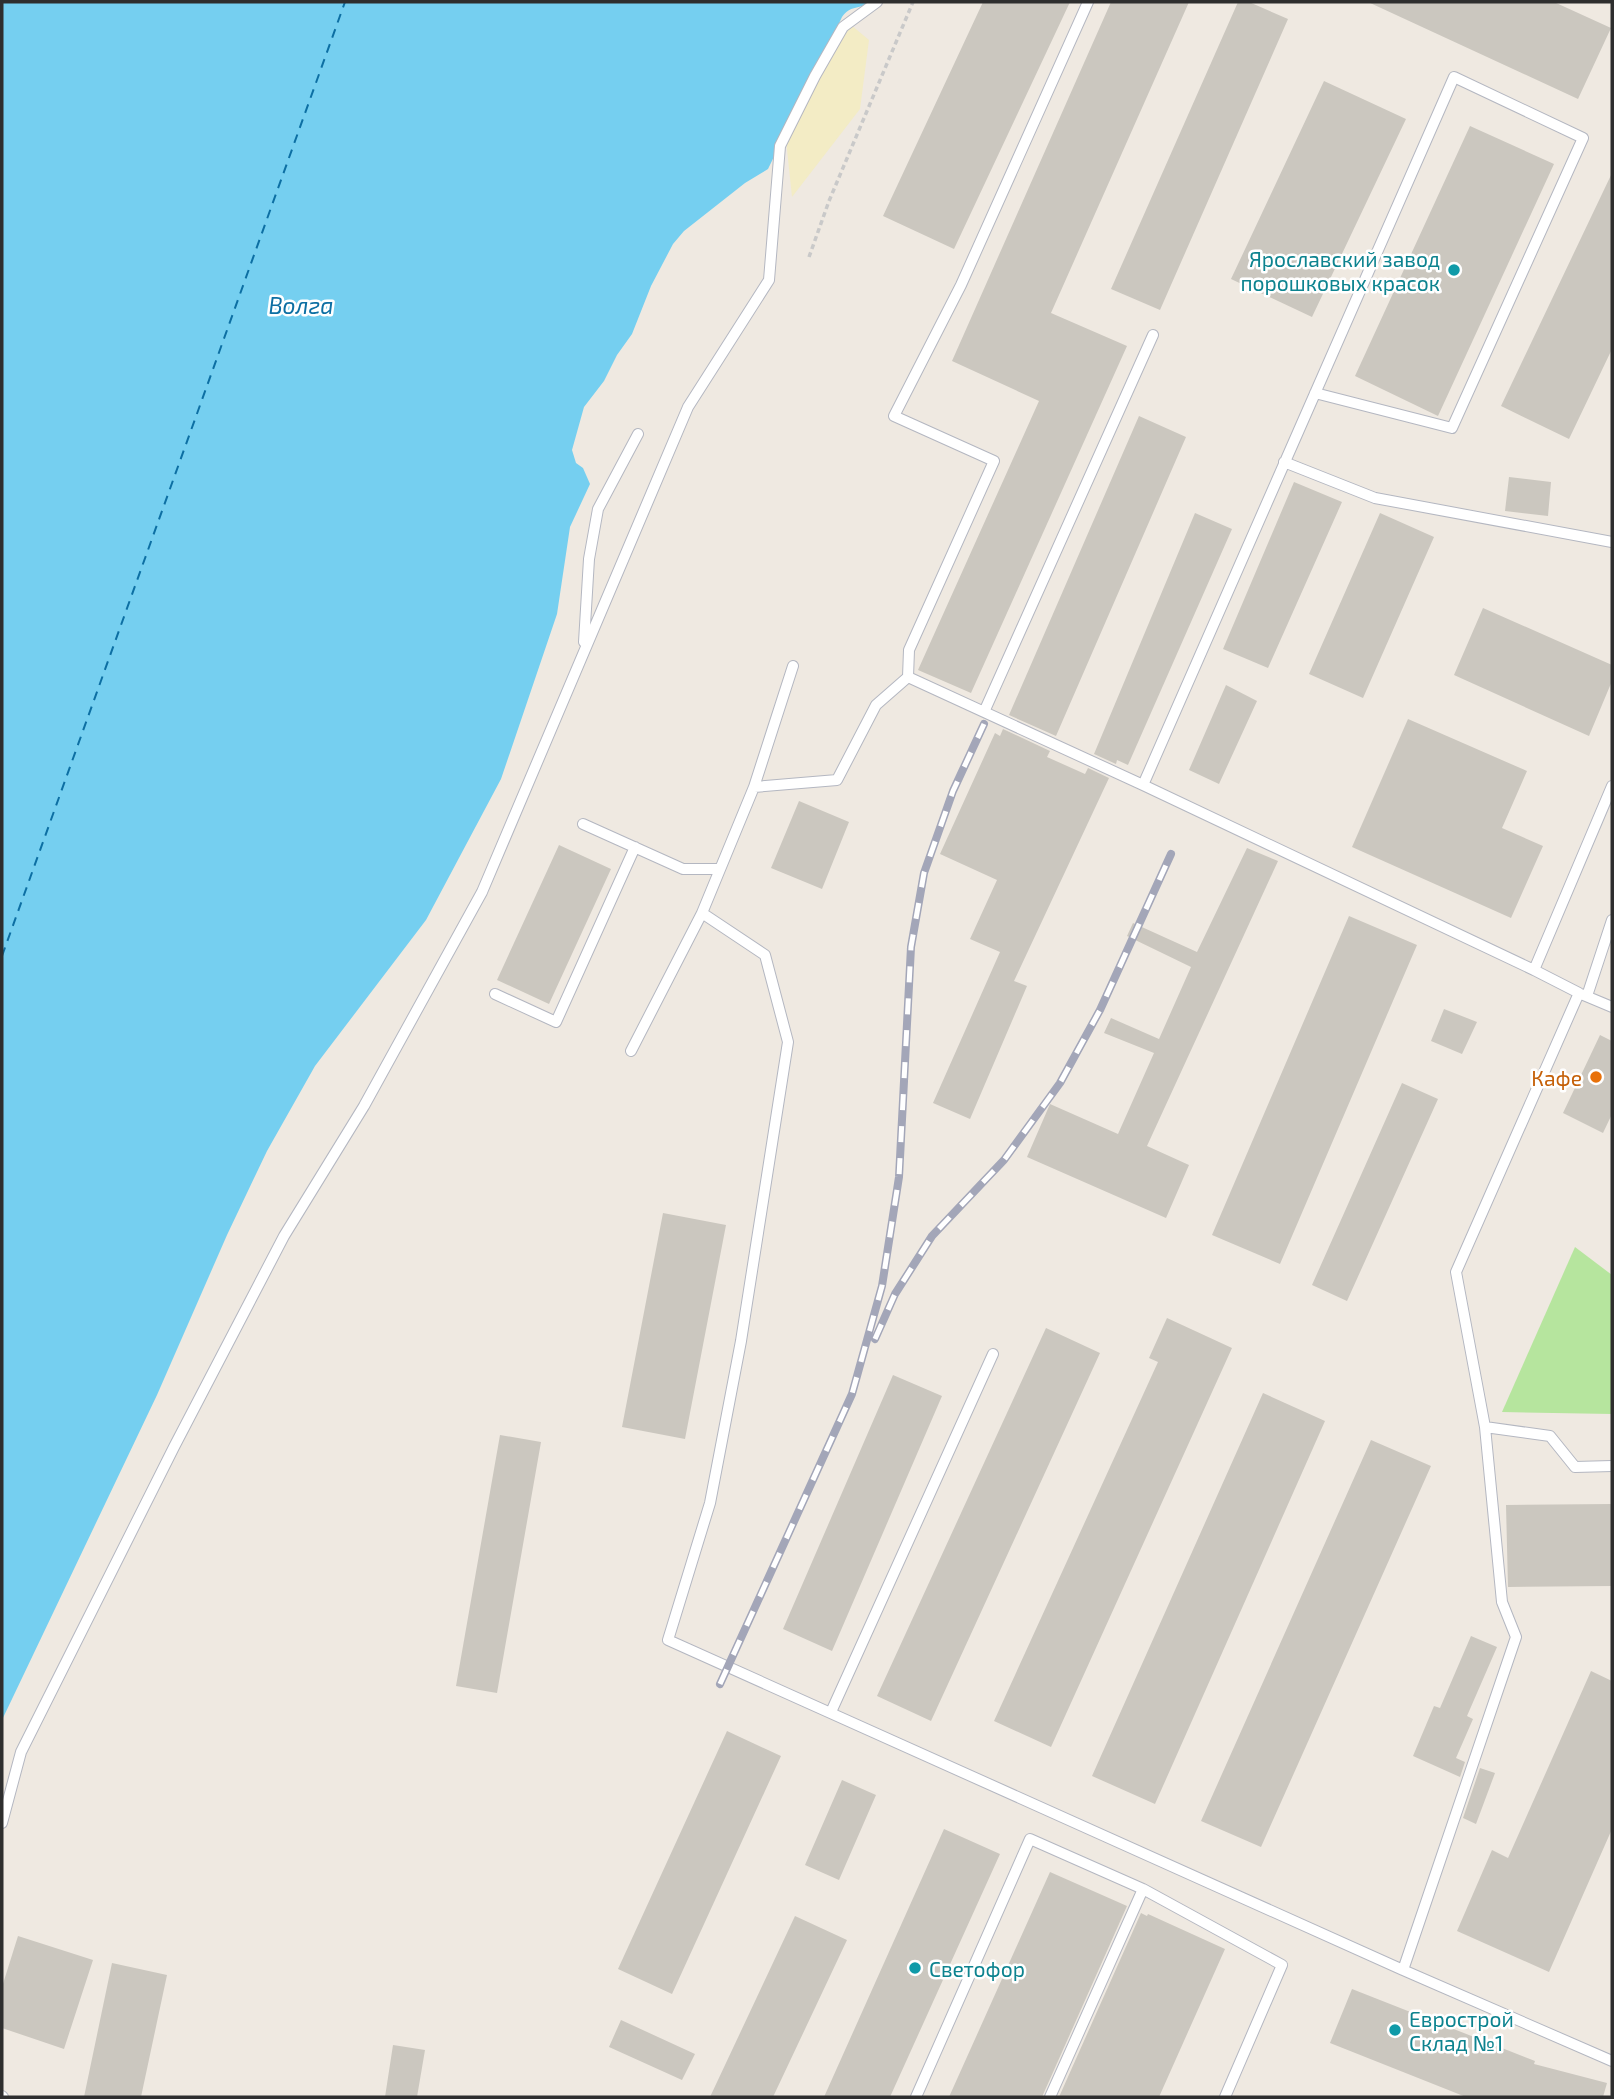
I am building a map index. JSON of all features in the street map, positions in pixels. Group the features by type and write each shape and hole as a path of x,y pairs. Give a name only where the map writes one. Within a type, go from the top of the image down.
{"lane":[{"path":"2,1823 21,1752 174,1447 284,1236 364,1106 482,892 688,407 769,280 780,146 815,76 844,27 877,2"},
{"path":"754,787 837,780 876,705 908,677 909,650 994,461 894,415 961,285 1088,2"},
{"path":"1143,785 1284,462 1454,77 1583,138 1451,428 1315,393"},
{"path":"984,712 1153,335"},
{"path":"583,652 589,559 598,509 638,434"},
{"path":"1284,462 1375,498 1612,542"},
{"path":"631,1051 702,913 754,787 793,666"},
{"path":"908,677 1612,1007"},
{"path":"1534,970 1612,786"},
{"path":"583,824 683,869 720,869"},
{"path":"495,994 556,1022 635,847"},
{"path":"702,913 765,955 788,1042 741,1341 710,1503 668,1640 1612,2061"},
{"path":"1403,1970 1516,1637 1503,1602 1485,1427 1456,1272 1583,994 1612,920"},
{"path":"831,1712 993,1354"},
{"path":"1485,1427 1550,1436 1575,1467 1612,1466"},
{"path":"916,2097 1030,1839 1143,1889 1282,1965 1225,2097"},
{"path":"1050,2097 1143,1889"}],"path":[{"path":"809,257 829,201 914,2"}],"green space":[{"path":"1575,1247 1612,1275 1612,1414 1502,1412"}],"sand":[{"path":"851,25 869,40 860,109 792,197 786,140 836,42"}],"water":[{"name":"Волга","path":"2,2 871,2 848,11 842,17 768,169 745,183 684,231 673,244 651,286 632,334 617,355 604,381 584,407 572,450 576,463 583,468 590,484 570,527 557,614 501,779 426,920 315,1066 267,1151 157,1395 2,1720"}],"building":[{"path":"983,2 1070,2 954,249 883,216"},
{"path":"1111,2 1189,2 1051,313 1127,346 971,693 918,670 1039,401 952,361"},
{"path":"1238,2 1249,2 1288,19 1160,310 1111,289"},
{"path":"1368,2 1554,2 1611,28 1578,99"},
{"path":"1324,81 1406,119 1312,317 1231,279"},
{"name":"Ярославский завод порошковых красок","path":"1470,126 1554,164 1438,416 1355,376"},
{"path":"1612,173 1612,349 1569,439 1501,406"},
{"path":"1139,416 1186,437 1056,736 1009,715"},
{"path":"1509,477 1551,482 1548,516 1505,511"},
{"path":"1294,482 1342,502 1268,668 1223,649"},
{"path":"1195,513 1232,529 1128,765 1117,760 1116,764 1094,754"},
{"path":"1380,513 1434,537 1363,698 1309,674"},
{"path":"1483,608 1612,665 1612,681 1589,736 1454,675"},
{"path":"1226,685 1257,701 1219,784 1189,770"},
{"path":"1408,719 1527,771 1502,828 1543,846 1511,918 1352,847"},
{"path":"1003,729 1050,751 1047,757 1085,774 1088,768 1109,778 1014,981 1027,986 970,1119 933,1103 1000,952 970,939 997,880 940,854 995,733 1000,736"},
{"path":"799,801 849,822 822,889 771,868"},
{"path":"559,845 611,869 549,1004 497,980"},
{"path":"1247,848 1278,861 1147,1146 1189,1165 1166,1218 1027,1157 1050,1104 1118,1134 1154,1053 1104,1033 1111,1018 1159,1039 1191,967 1127,936 1133,923 1197,952"},
{"path":"1349,916 1417,945 1280,1264 1212,1235"},
{"path":"1444,1009 1477,1022 1462,1054 1431,1041"},
{"name":"Кафе","path":"1600,1035 1612,1041 1612,1114 1603,1133 1563,1113"},
{"path":"1402,1083 1438,1099 1347,1301 1312,1285"},
{"path":"663,1213 726,1225 685,1439 622,1427"},
{"path":"1167,1318 1232,1348 1051,1747 994,1721 1158,1362 1149,1358"},
{"path":"1046,1328 1100,1353 931,1721 877,1696"},
{"path":"893,1375 942,1396 832,1651 783,1629"},
{"path":"1263,1393 1325,1421 1155,1804 1092,1776"},
{"path":"500,1435 541,1442 497,1693 456,1686"},
{"path":"1371,1440 1431,1466 1261,1847 1201,1821"},
{"path":"1612,1504 1612,1586 1508,1587 1506,1505"},
{"path":"1471,1636 1497,1647 1467,1716 1473,1719 1456,1758 1465,1762 1460,1777 1413,1756 1434,1706 1440,1708"},
{"path":"1591,1671 1612,1681 1612,1829 1549,1972 1457,1931 1492,1850 1508,1858"},
{"path":"727,1731 781,1756 672,1994 618,1969"},
{"path":"1480,1768 1495,1773 1476,1824 1463,1818"},
{"path":"842,1780 876,1795 839,1880 805,1865"},
{"name":"Светофор","path":"944,1829 1000,1854 890,2097 824,2097"},
{"path":"1050,1872 1127,1906 1042,2097 949,2097"},
{"path":"1141,1913 1225,1949 1159,2097 1059,2097"},
{"path":"795,1916 847,1940 773,2097 710,2097"},
{"path":"18,1936 93,1960 64,2049 2,2028 2,1987"},
{"path":"112,1963 167,1975 141,2097 84,2097"},
{"name":"Еврострой Склад №1","path":"1352,1989 1535,2061 1534,2064 1607,2083 1603,2097 1466,2097 1330,2043"},
{"path":"621,2020 695,2054 682,2080 609,2047"},
{"path":"393,2045 425,2050 417,2097 385,2097"}],"ferry route":[{"path":"2,956 345,2"}],"railway":[{"path":"720,1684 852,1394 882,1286 899,1177 911,947 924,873 953,791 984,724"},
{"path":"875,1339 895,1294 932,1236 1004,1160 1060,1083 1100,1010 1171,854"}],"place":[{"name":"Ярославский завод порошковых красок","path":"1454,270"},
{"name":"Кафе","path":"1596,1077"},
{"name":"Светофор","path":"915,1968"},
{"name":"Еврострой Склад №1","path":"1395,2030"}]}
